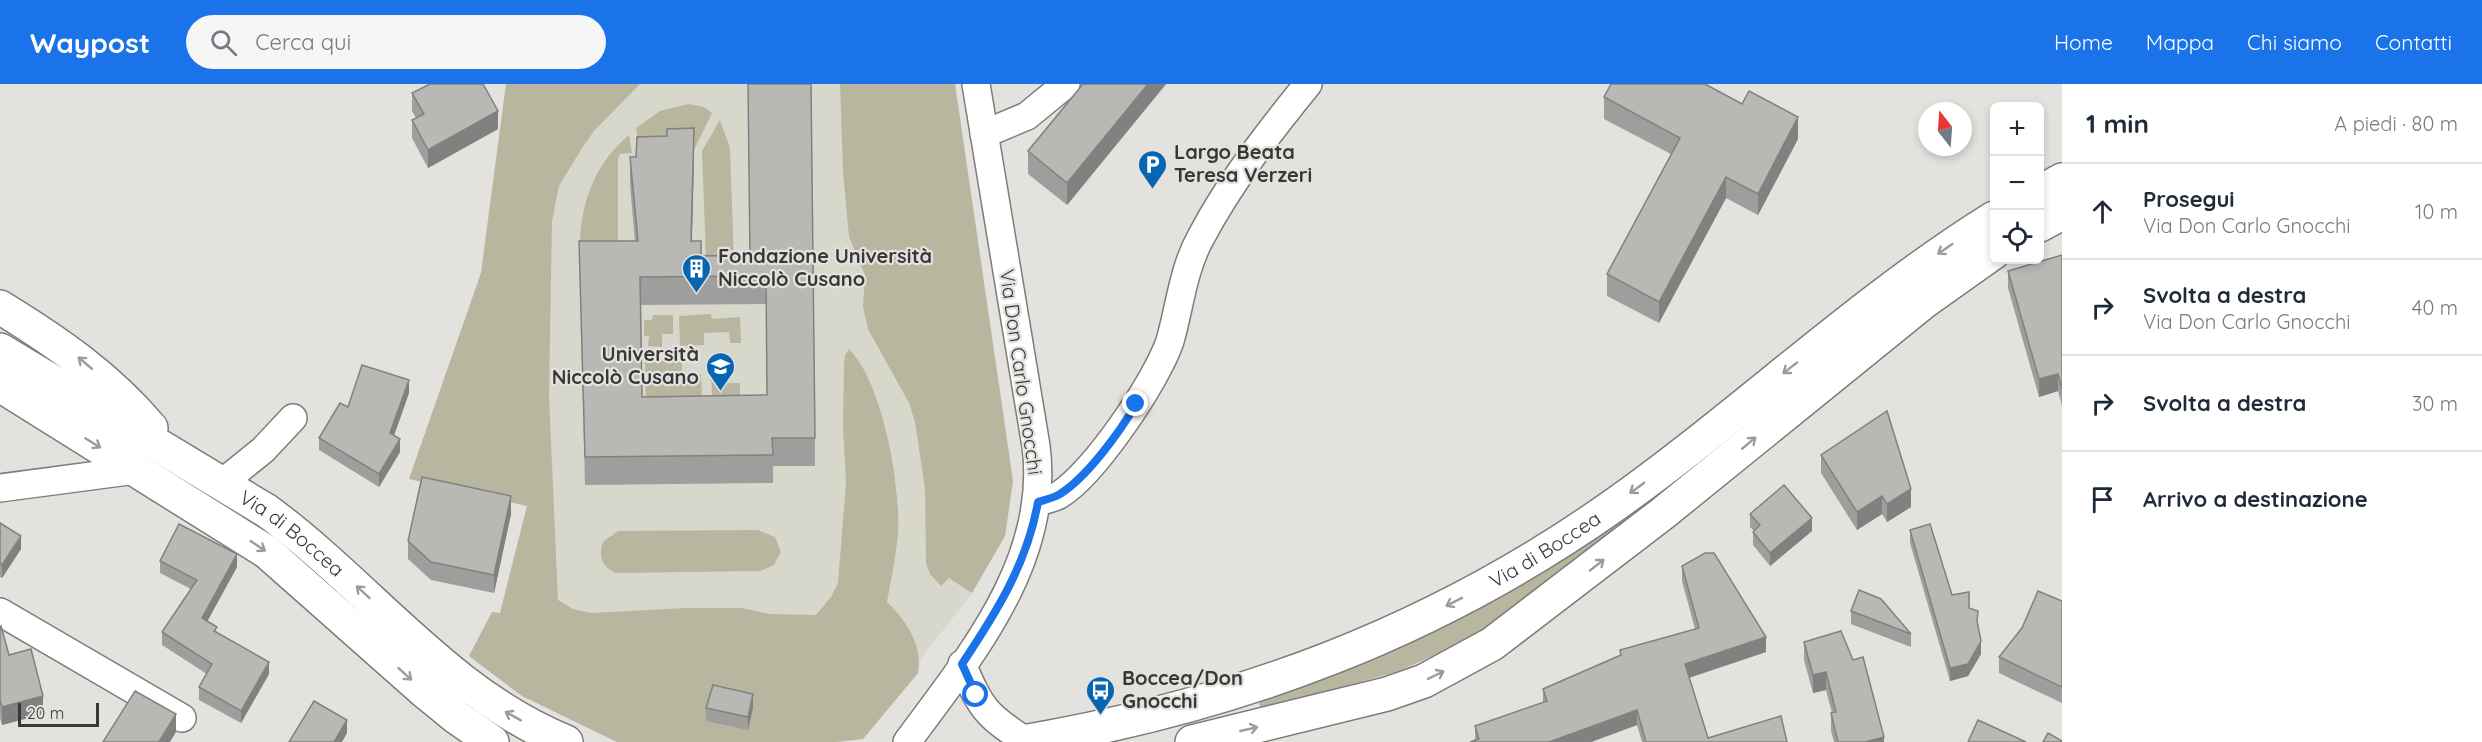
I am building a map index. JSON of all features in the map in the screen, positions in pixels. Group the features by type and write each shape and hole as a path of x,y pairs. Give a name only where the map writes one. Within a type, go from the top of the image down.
{"main road":[{"path":"2044,190 2062,180"},
{"path":"2044,223 2062,213"},
{"name":"Via di Boccea","path":"1024,742 1125,723 1268,683 1381,638 1455,601 1549,547 1613,506 1891,288 1990,221"},
{"name":"Via di Boccea","path":"1192,742 1387,694 1424,681 1492,644 1662,514 1925,301 1990,256"},
{"path":"0,306 51,338 104,378 170,450"},
{"name":"Via di Boccea","path":"0,350 222,483 304,540 444,666 486,699 566,742"},
{"name":"Via di Boccea","path":"0,385 267,552 431,697 492,742"},
{"path":"0,399 43,413"}],"street":[{"name":"Via Don Carlo Gnocchi","path":"908,742 962,664 1014,579 1030,538 1038,502 1036,446 976,84"},
{"path":"984,134 1027,116 1066,84"},
{"path":"1038,502 1060,494 1099,455 1124,425 1169,344 1188,268 1200,238 1245,166 1308,84"},
{"path":"222,483 263,450 293,418"},
{"path":"0,488 136,470"},
{"path":"0,612 182,718"},
{"path":"962,664 982,708 996,722 1024,742"}],"shaded area":[{"name":"Università Niccolò Cusano","path":"506,84 955,84 1013,481 1005,536 972,593 920,660 918,673 863,739 837,742 617,742 522,696 469,656 492,612 500,613 527,506 409,479 481,273"},
{"path":"506,84 640,84 594,131 582,148 559,186 552,221 549,396 558,600 573,609 591,613 686,608 742,608 770,614 816,615 831,597 838,583 846,482 843,427 844,365 845,355 849,349 861,365 871,385 887,436 896,489 898,533 887,602 912,634 919,663 918,673 863,739 837,742 617,742 522,696 469,656 492,612 500,613 527,506 409,479 481,273"},
{"path":"840,84 955,84 1013,481 1005,536 972,593 949,578 941,586 930,574 926,563 925,488 915,422 909,403 868,329 863,307 865,275 849,237 843,172"},
{"path":"688,104 704,107 712,113 693,152 640,154 636,128 660,111"},
{"path":"720,120 730,148 734,262 706,261 702,151"},
{"path":"629,135 632,153 620,154 618,159 618,254 580,249 583,216 591,186 607,159"},
{"path":"711,314 712,319 740,317 741,343 730,343 729,332 704,333 704,345 680,346 679,316"},
{"path":"653,315 673,315 673,334 662,334 662,347 648,346 649,336 644,336 644,320 652,320"},
{"path":"682,355 682,374 701,374 702,398 712,398 711,373 727,373 728,383 740,383 740,408 646,417 645,362 665,361 665,356"},
{"path":"1676,480 1506,617 1464,642 1399,671 1260,710 1259,700 1364,664 1463,615"},
{"path":"758,530 775,537 781,552 774,565 760,571 616,573 607,568 601,556 604,541 618,531"}],"building":[{"path":"430,84 483,84 498,111 428,150 412,120 424,114 412,93"},
{"name":"Fondazione Università Niccolò Cusano","path":"748,84 811,84 815,438 772,438 773,455 585,457 579,241 638,241 630,157 636,157 637,137 667,136 667,129 694,128 691,241 701,241 701,256 750,255","holes":["766,276 767,395 642,397 640,277"]},
{"path":"1083,84 1148,84 1067,183 1028,151"},
{"path":"1611,84 1705,84 1742,104 1749,91 1798,117 1758,194 1726,177 1659,302 1607,274 1680,138 1604,97"},
{"path":"2062,255 2062,389 2058,374 2039,379 2008,271 2032,264 2044,264 2044,260"},
{"path":"362,365 409,380 390,433 400,439 379,474 319,438 340,403 348,407"},
{"path":"1887,411 1911,489 1887,504 1882,496 1857,512 1821,455"},
{"path":"422,477 511,496 494,575 431,562 408,541"},
{"path":"1784,485 1812,518 1770,553 1753,532 1760,525 1750,514"},
{"path":"0,523 21,536 2,565 0,564"},
{"path":"179,524 237,554 202,618 217,627 214,631 269,662 241,711 199,687 212,664 162,632 197,580 160,561"},
{"path":"1930,524 1952,595 1969,592 1969,608 1978,611 1977,621 1981,641 1968,664 1950,668 1910,530"},
{"path":"1705,553 1714,553 1766,637 1685,664 1708,738 1781,716 1787,742 1646,742 1637,710 1549,742 1470,742 1479,739 1475,726 1547,701 1543,689 1621,655 1620,650 1699,628 1682,566"},
{"path":"1859,590 1881,599 1911,634 1851,611"},
{"path":"2038,591 2062,601 2062,687 1999,657 2022,628"},
{"path":"1,626 9,655 31,649 43,696 2,707 0,700"},
{"path":"1841,631 1853,660 1863,657 1884,737 1865,742 1838,742 1831,713 1836,712 1826,672 1813,675 1804,642"},
{"path":"713,685 753,694 748,717 706,708"},
{"path":"135,691 176,714 159,742 103,742"},
{"path":"314,701 347,720 334,742 289,742"},
{"path":"1978,720 2026,742 1968,742"},
{"path":"2048,733 2062,741 2062,742 2043,742"}],"place":[{"name":"Largo Beata Teresa Verzeri","path":"1153,190"},
{"name":"Fondazione Università Niccolò Cusano","path":"697,294"},
{"name":"Università Niccolò Cusano","path":"720,392"},
{"name":"Boccea/Don Gnocchi","path":"1101,716"}],"route":[{"path":"976,695 962,664 999,608 1014,579 1032,531 1038,502 1060,494 1084,471 1113,440 1136,404"}]}
